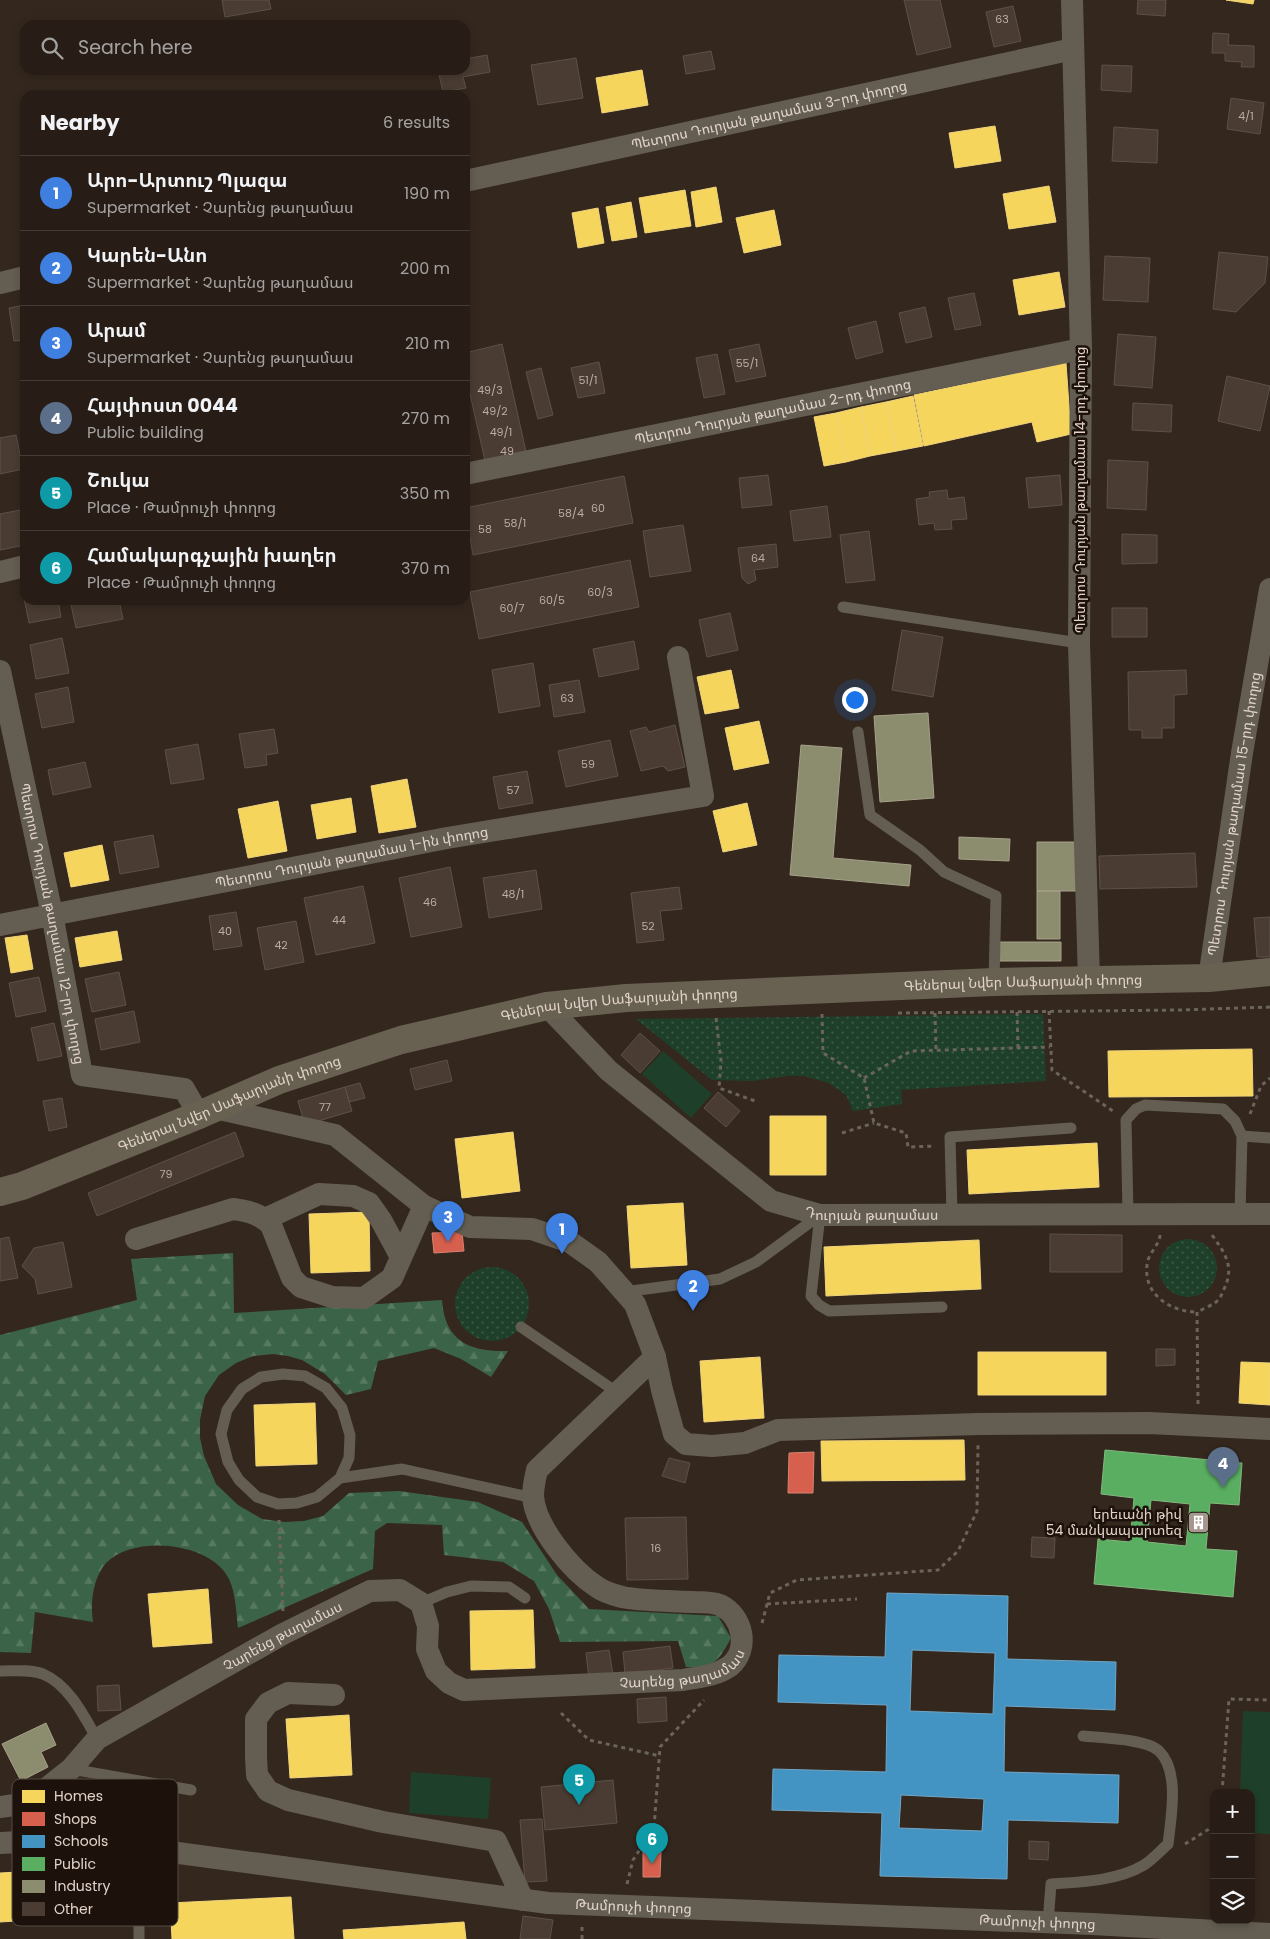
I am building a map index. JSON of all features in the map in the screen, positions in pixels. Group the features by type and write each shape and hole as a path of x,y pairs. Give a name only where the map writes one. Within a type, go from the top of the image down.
{"main road":[{"name":"Գեներալ Նվեր Սաֆարյանի փողոց","path":"0,1192 22,1186 207,1112 279,1080 401,1040 547,1006 626,998 994,982 1208,978 1270,972"}],"street":[{"name":"Պետրոս Դուրյան թաղամաս 14-րդ փողոց","path":"1072,0 1081,349 1079,643 1089,980"},
{"name":"Պետրոս Դուրյան թաղամաս 3-րդ փողոց","path":"470,180 1073,49"},
{"path":"0,283 20,278"},
{"name":"Պետրոս Դուրյան թաղամաս 2-րդ փողոց","path":"470,473 1081,349"},
{"path":"0,572 20,567"},
{"name":"Պետրոս Դուրյան թաղամաս 15-րդ փողոց","path":"1208,978 1242,753 1264,660 1270,589"},
{"name":"Պետրոս Դուրյան թաղամաս 1-ին փողոց","path":"0,925 302,868 447,838 703,796 678,657"},
{"name":"Պետրոս Դուրյան թաղամաս 12-րդ փողոց","path":"0,672 52,914 82,1075 184,1089 207,1112"},
{"name":"Դուրյան թաղամաս","path":"547,1006 609,1071 771,1201 820,1215 1270,1214"},
{"path":"207,1112 335,1135 424,1206 470,1228 532,1229 570,1242 598,1262 635,1304 655,1357 674,1434 686,1444 712,1446 745,1443 778,1430 979,1424 1149,1423 1270,1429"},
{"path":"265,1219 319,1194 353,1196 369,1203 381,1220 401,1258"},
{"path":"136,1239 234,1208 250,1211 265,1219 271,1225 292,1278 301,1287 332,1297 364,1298 392,1278 424,1206"},
{"name":"Չարենց թաղամաս","path":"59,1779 72,1769 97,1739 283,1634 370,1590 400,1590 421,1603 428,1626 427,1649 436,1671 449,1683 464,1690 683,1680 708,1676 731,1665 738,1655 742,1643 739,1624 730,1612 713,1603 622,1597 599,1588 580,1574 553,1542 541,1522 533,1498 533,1483 537,1470 655,1357"},
{"path":"334,1695 309,1692 288,1693 268,1703 256,1719 257,1775 268,1791 288,1800 383,1822 496,1841 522,1900"},
{"name":"Թամրուչի փողոց","path":"178,1853 522,1900 620,1906 1270,1934"}],"lane":[{"path":"843,607 1079,643"},
{"path":"858,732 870,815 920,850 944,872 996,896 994,982"},
{"path":"1128,1214 1126,1120 1136,1109 1145,1105 1223,1109 1235,1121 1242,1136 1240,1214"},
{"path":"952,1214 950,1137 1071,1128"},
{"path":"1242,1136 1270,1138"},
{"path":"624,1292 720,1279 756,1262 820,1215"},
{"path":"820,1215 811,1296 820,1305 829,1310 942,1307"},
{"path":"521,1327 618,1393"},
{"path":"284,1374 305,1376 326,1388 342,1408 350,1435 349,1458 340,1478 317,1497 297,1503 278,1504 257,1497 239,1480 228,1462 221,1434 226,1410 242,1389 261,1378 284,1374"},
{"path":"340,1478 402,1469 533,1498"},
{"path":"421,1603 447,1592 471,1586 509,1587 525,1598"},
{"path":"0,1671 20,1670 42,1674 62,1686 97,1739"},
{"path":"1048,1923 1051,1884 1086,1882 1117,1876 1144,1865 1168,1844 1172,1806 1171,1770 1158,1750 1132,1740 1083,1736"},
{"path":"72,1769 129,1779"},
{"path":"178,1788 191,1790"},
{"path":"139,1926 139,1939"}],"path":[{"path":"895,1013 1180,1010 1270,1007"},
{"path":"1049,1011 1052,1070 1126,1120"},
{"path":"1017,1012 1018,1048"},
{"path":"935,1013 936,1050"},
{"path":"831,1014 822,1014 823,1053 864,1078 874,1123"},
{"path":"715,1015 721,1061 719,1088 755,1101"},
{"path":"864,1078 911,1051 1050,1048"},
{"path":"1242,1136 1262,1086 1270,1078"},
{"path":"842,1133 874,1123 906,1133 908,1147 950,1145"},
{"path":"1160,1214 1160,1239 1151,1251 1148,1262 1147,1273 1150,1284 1156,1295 1166,1304 1188,1312 1197,1312 1215,1303 1220,1297 1229,1277 1229,1266 1225,1253 1212,1236 1212,1213"},
{"path":"1197,1312 1198,1425"},
{"path":"761,1628 770,1594 797,1580 938,1570 958,1551 977,1511 979,1424"},
{"path":"278,1504 283,1634"},
{"path":"767,1604 857,1599"},
{"path":"620,1906 634,1860 654,1828 660,1747 711,1693"},
{"path":"1222,1789 1229,1698 1270,1700"},
{"path":"561,1713 589,1740 660,1756"}],"green space":[{"path":"1043,1014 1046,1081 901,1090 902,1104 853,1111 846,1095 829,1083 804,1076 788,1076 752,1081 712,1080 636,1019"},
{"path":"663,1051 712,1094 691,1118 642,1074"},
{"path":"1182,1239 1194,1239 1209,1247 1217,1262 1217,1274 1209,1289 1194,1297 1182,1297 1167,1289 1159,1274 1159,1262 1167,1247"},
{"path":"233,1253 234,1313 442,1300 448,1326 462,1342 482,1349 508,1351 491,1377 461,1359 434,1348 378,1361 371,1389 346,1395 325,1374 302,1360 273,1354 253,1356 236,1363 219,1375 205,1396 200,1420 200,1438 204,1456 216,1484 238,1505 262,1519 285,1522 304,1521 323,1516 349,1493 399,1491 478,1502 522,1522 557,1575 589,1609 718,1616 731,1638 718,1658 709,1665 686,1667 678,1641 560,1642 549,1609 534,1581 503,1562 444,1555 442,1525 387,1523 375,1531 373,1569 238,1628 233,1591 229,1579 220,1566 190,1550 171,1546 134,1548 119,1554 106,1563 98,1576 95,1583 92,1607 93,1622 35,1612 31,1653 0,1652 0,1335 137,1300 131,1259"},
{"path":"492,1267 513,1273 523,1283 529,1304 523,1325 513,1335 492,1341 471,1335 461,1325 455,1304 461,1283 471,1273"},
{"path":"1243,1711 1270,1712 1270,1834 1255,1833 1255,1789 1240,1789"},
{"path":"411,1772 491,1778 488,1819 409,1813"}],"building: Homes":[{"path":"1226,0 1254,0 1253,4"},
{"path":"642,70 648,105 602,113 596,78"},
{"path":"995,126 1001,161 955,168 949,133"},
{"path":"1049,186 1056,222 1009,229 1003,194"},
{"path":"716,187 722,222 696,227 691,192"},
{"path":"685,190 691,226 645,233 639,198"},
{"path":"631,202 637,237 612,241 606,207"},
{"path":"598,208 604,243 578,248 572,213"},
{"path":"774,210 781,245 744,253 736,218"},
{"path":"1059,272 1065,307 1019,315 1013,280"},
{"path":"1066,363 1071,434 1037,442 1032,422 924,446 914,395"},
{"path":"913,396 923,446 897,451 886,402"},
{"path":"886,402 897,451 870,456 861,407"},
{"path":"861,407 870,456 846,462 836,413"},
{"path":"836,413 846,462 824,466 814,417"},
{"path":"731,670 739,708 705,714 697,677"},
{"path":"759,721 769,763 734,770 725,728"},
{"path":"407,779 416,827 379,833 371,786"},
{"path":"351,798 356,832 317,839 311,805"},
{"path":"278,801 287,851 248,858 238,809"},
{"path":"747,803 757,845 723,852 713,811"},
{"path":"102,845 109,880 71,887 64,853"},
{"path":"117,931 122,960 80,967 75,938"},
{"path":"27,935 33,969 11,973 5,938"},
{"path":"1252,1049 1253,1096 1109,1097 1108,1051"},
{"path":"770,1116 826,1116 826,1175 770,1175"},
{"path":"513,1132 520,1191 462,1198 455,1139"},
{"path":"1097,1143 1099,1187 969,1194 967,1150"},
{"path":"683,1203 687,1265 631,1268 627,1206"},
{"path":"369,1212 370,1271 311,1273 309,1214"},
{"path":"979,1240 981,1289 826,1296 824,1247"},
{"path":"978,1352 1106,1352 1106,1395 978,1395"},
{"path":"760,1357 764,1418 704,1422 700,1361"},
{"path":"1241,1362 1270,1363 1270,1405 1239,1403"},
{"path":"315,1403 317,1464 256,1466 254,1405"},
{"path":"964,1440 965,1480 822,1481 821,1441"},
{"path":"208,1589 212,1643 153,1647 148,1594"},
{"path":"533,1610 535,1668 471,1670 470,1611"},
{"path":"349,1715 352,1775 290,1778 286,1719"},
{"path":"12,1872 12,1921 0,1922 0,1873"},
{"path":"291,1897 294,1939 172,1939 171,1926 178,1926 178,1903"},
{"path":"464,1922 466,1939 344,1939 343,1930"}],"building: Shops":[{"path":"462,1232 464,1251 434,1253 432,1233"},
{"path":"814,1452 813,1493 788,1493 789,1453"},
{"path":"643,1851 661,1852 660,1877 643,1877"}],"building: Schools":[{"path":"887,1593 1008,1596 1007,1659 1116,1662 1115,1710 1005,1706 1004,1772 1119,1775 1118,1823 1008,1820 1007,1879 880,1876 882,1813 772,1810 773,1769 886,1772 887,1705 778,1702 779,1655 885,1657","holes":["912,1650 995,1653 993,1714 910,1711","901,1795 984,1799 982,1831 899,1828"]}],"building: Public":[{"name":"երեւանի թիվ 54 մանկապարտեզ","path":"1105,1450 1242,1463 1239,1505 1210,1503 1206,1549 1237,1551 1233,1597 1094,1584 1098,1539 1130,1542 1134,1498 1101,1494","holes":["1151,1500 1190,1504 1186,1546 1147,1542"]}],"building: Industry":[{"path":"928,713 934,798 880,802 874,716"},
{"path":"801,745 842,748 833,858 911,865 909,886 790,875"},
{"path":"959,837 1010,839 1009,861 959,859"},
{"path":"1037,842 1078,842 1078,891 1037,891"},
{"path":"1037,891 1060,891 1060,939 1037,939"},
{"path":"998,942 1061,942 1061,961 998,961"},
{"path":"46,1723 56,1745 41,1752 48,1767 25,1779 20,1779 2,1744"}],"building: Other":[{"path":"222,0 269,0 271,9 225,17"},
{"path":"904,0 940,0 951,47 917,55"},
{"path":"1138,0 1166,0 1165,16 1137,14"},
{"path":"1013,6 1021,41 994,47 986,12"},
{"path":"1213,33 1229,34 1228,45 1254,46 1254,67 1241,67 1242,62 1225,61 1225,53 1212,53"},
{"path":"711,51 715,69 686,74 683,56"},
{"path":"487,55 490,72 463,77 466,88 443,90 439,75 470,75 470,58"},
{"path":"576,58 583,98 538,105 531,65"},
{"path":"1102,65 1132,66 1131,92 1101,90"},
{"path":"1231,98 1264,103 1260,134 1227,129"},
{"path":"1114,127 1158,130 1157,163 1112,161"},
{"path":"1219,252 1268,257 1265,283 1236,312 1213,309"},
{"path":"1105,256 1150,258 1148,302 1103,300"},
{"path":"974,293 981,325 955,330 948,298"},
{"path":"20,306 20,340 14,341 9,308"},
{"path":"925,307 932,337 906,343 899,313"},
{"path":"876,321 883,352 856,359 848,328"},
{"path":"1118,334 1156,337 1152,388 1114,385"},
{"path":"502,344 527,456 486,465 470,394 470,352"},
{"path":"759,344 766,376 736,382 729,350"},
{"path":"717,354 725,394 704,398 696,358"},
{"path":"599,362 605,393 578,398 571,368"},
{"path":"541,368 553,415 538,419 526,372"},
{"path":"1227,376 1270,386 1260,431 1218,421"},
{"path":"1133,403 1172,405 1171,432 1132,430"},
{"path":"16,435 20,454 20,470 0,474 0,438"},
{"path":"1108,460 1148,462 1146,510 1107,508"},
{"path":"768,475 772,505 742,508 739,478"},
{"path":"1060,475 1062,505 1029,508 1026,478"},
{"path":"624,476 633,523 473,555 470,537 470,507"},
{"path":"947,490 948,499 964,497 967,519 951,520 952,529 935,530 934,523 919,525 916,499 930,497 929,492"},
{"path":"827,506 831,537 794,541 790,511"},
{"path":"20,510 20,546 0,550 0,514"},
{"path":"683,525 691,571 650,577 643,531"},
{"path":"869,531 875,580 846,583 840,535"},
{"path":"1122,534 1157,535 1157,563 1122,564"},
{"path":"776,544 778,567 754,570 756,580 748,584 742,578 738,548"},
{"path":"630,560 639,607 479,639 470,592"},
{"path":"25,605 59,605 61,617 29,623"},
{"path":"71,605 120,605 123,619 76,628"},
{"path":"1112,608 1147,608 1147,637 1112,637"},
{"path":"730,613 738,650 707,657 699,620"},
{"path":"902,630 943,637 933,697 892,690"},
{"path":"62,638 69,673 36,679 30,645"},
{"path":"634,641 639,669 599,677 593,649"},
{"path":"533,663 540,706 499,713 492,670"},
{"path":"1186,670 1187,694 1174,695 1174,728 1162,728 1162,738 1142,738 1142,730 1129,730 1128,672"},
{"path":"579,680 585,712 554,717 549,685"},
{"path":"68,687 74,722 42,728 35,694"},
{"path":"675,725 685,767 668,771 663,766 641,771 630,731 646,727 649,732"},
{"path":"274,729 278,753 266,755 267,765 245,768 239,734"},
{"path":"610,740 618,776 566,787 558,751"},
{"path":"198,744 204,779 171,784 165,750"},
{"path":"85,762 91,787 53,795 48,770"},
{"path":"527,771 533,803 499,809 493,777"},
{"path":"153,835 159,867 120,874 114,842"},
{"path":"1195,853 1197,887 1100,889 1099,856"},
{"path":"450,867 462,927 411,937 399,878"},
{"path":"536,870 542,909 489,918 483,878"},
{"path":"363,886 375,943 316,955 304,898"},
{"path":"679,887 682,909 660,911 664,940 637,943 631,893"},
{"path":"236,912 242,946 214,950 209,916"},
{"path":"1270,917 1270,957 1257,957 1254,918"},
{"path":"296,921 304,962 265,970 257,928"},
{"path":"119,972 126,1005 92,1012 85,979"},
{"path":"39,977 46,1011 16,1017 9,983"},
{"path":"134,1011 140,1042 101,1050 95,1019"},
{"path":"54,1023 62,1056 38,1061 31,1028"},
{"path":"640,1033 660,1051 640,1073 621,1055"},
{"path":"447,1060 452,1081 415,1090 410,1069"},
{"path":"360,1083 365,1098 349,1102 345,1087"},
{"path":"345,1087 352,1111 305,1125 298,1101"},
{"path":"718,1092 740,1111 726,1127 704,1108"},
{"path":"62,1098 67,1127 49,1131 43,1101"},
{"path":"235,1132 244,1156 97,1216 88,1193"},
{"path":"1050,1234 1122,1235 1122,1272 1050,1272"},
{"path":"9,1237 18,1278 0,1281 0,1239"},
{"path":"63,1242 72,1287 38,1294 35,1279 22,1266 34,1248"},
{"path":"1156,1349 1175,1349 1175,1365 1156,1366"},
{"path":"669,1458 690,1463 685,1483 662,1476"},
{"path":"686,1517 688,1579 627,1580 625,1518"},
{"path":"1032,1537 1055,1538 1054,1558 1031,1557"},
{"path":"670,1646 673,1668 625,1674 623,1652"},
{"path":"609,1650 613,1675 589,1679 586,1653"},
{"path":"119,1685 121,1710 98,1711 97,1686"},
{"path":"666,1697 667,1721 638,1723 637,1699"},
{"path":"613,1780 617,1823 545,1830 541,1787"},
{"path":"542,1819 547,1881 525,1882 520,1820"},
{"path":"1029,1841 1049,1842 1048,1860 1029,1859"},
{"path":"523,1916 553,1920 550,1939 520,1939"}],"place":[{"name":"Արամ","path":"448,1242"},
{"name":"Արո-Արտուշ Պլազա","path":"562,1254"},
{"name":"Կարեն-Անո","path":"693,1311"},
{"name":"Հայփոստ 0044","path":"1223,1488"},
{"name":"երեւանի թիվ 54 մանկապարտեզ","path":"1198,1522"},
{"name":"Շուկա","path":"579,1805"},
{"name":"Համակարգչային խաղեր","path":"652,1864"}]}
